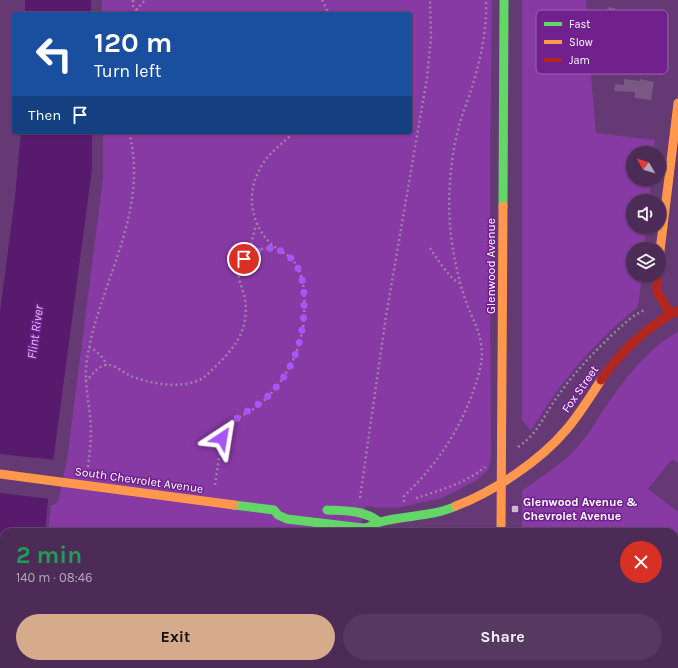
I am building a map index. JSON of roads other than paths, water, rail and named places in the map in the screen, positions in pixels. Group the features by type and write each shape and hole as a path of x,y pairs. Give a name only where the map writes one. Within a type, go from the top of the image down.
{"street":[{"name":"Glenwood Avenue","path":"501,528 504,0"},
{"path":"661,242 678,103"},
{"path":"657,282 657,291 674,312"},
{"name":"Fox Street","path":"502,482 533,460 558,438 577,415 615,362 643,334 674,312"},
{"name":"South Chevrolet Avenue","path":"0,474 278,508 278,515 286,519 356,528 367,528 374,526 379,522 417,517 449,509 473,499 502,482"},
{"path":"318,509 365,514 375,517 379,522"}],"water":[{"path":"25,0 91,0 91,12 25,12"},
{"name":"Flint River","path":"21,134 92,134 92,169 45,528 0,528 0,312 15,197"}],"place":[{"name":"Glenwood Avenue & Chevrolet Avenue","path":"515,509"}]}
